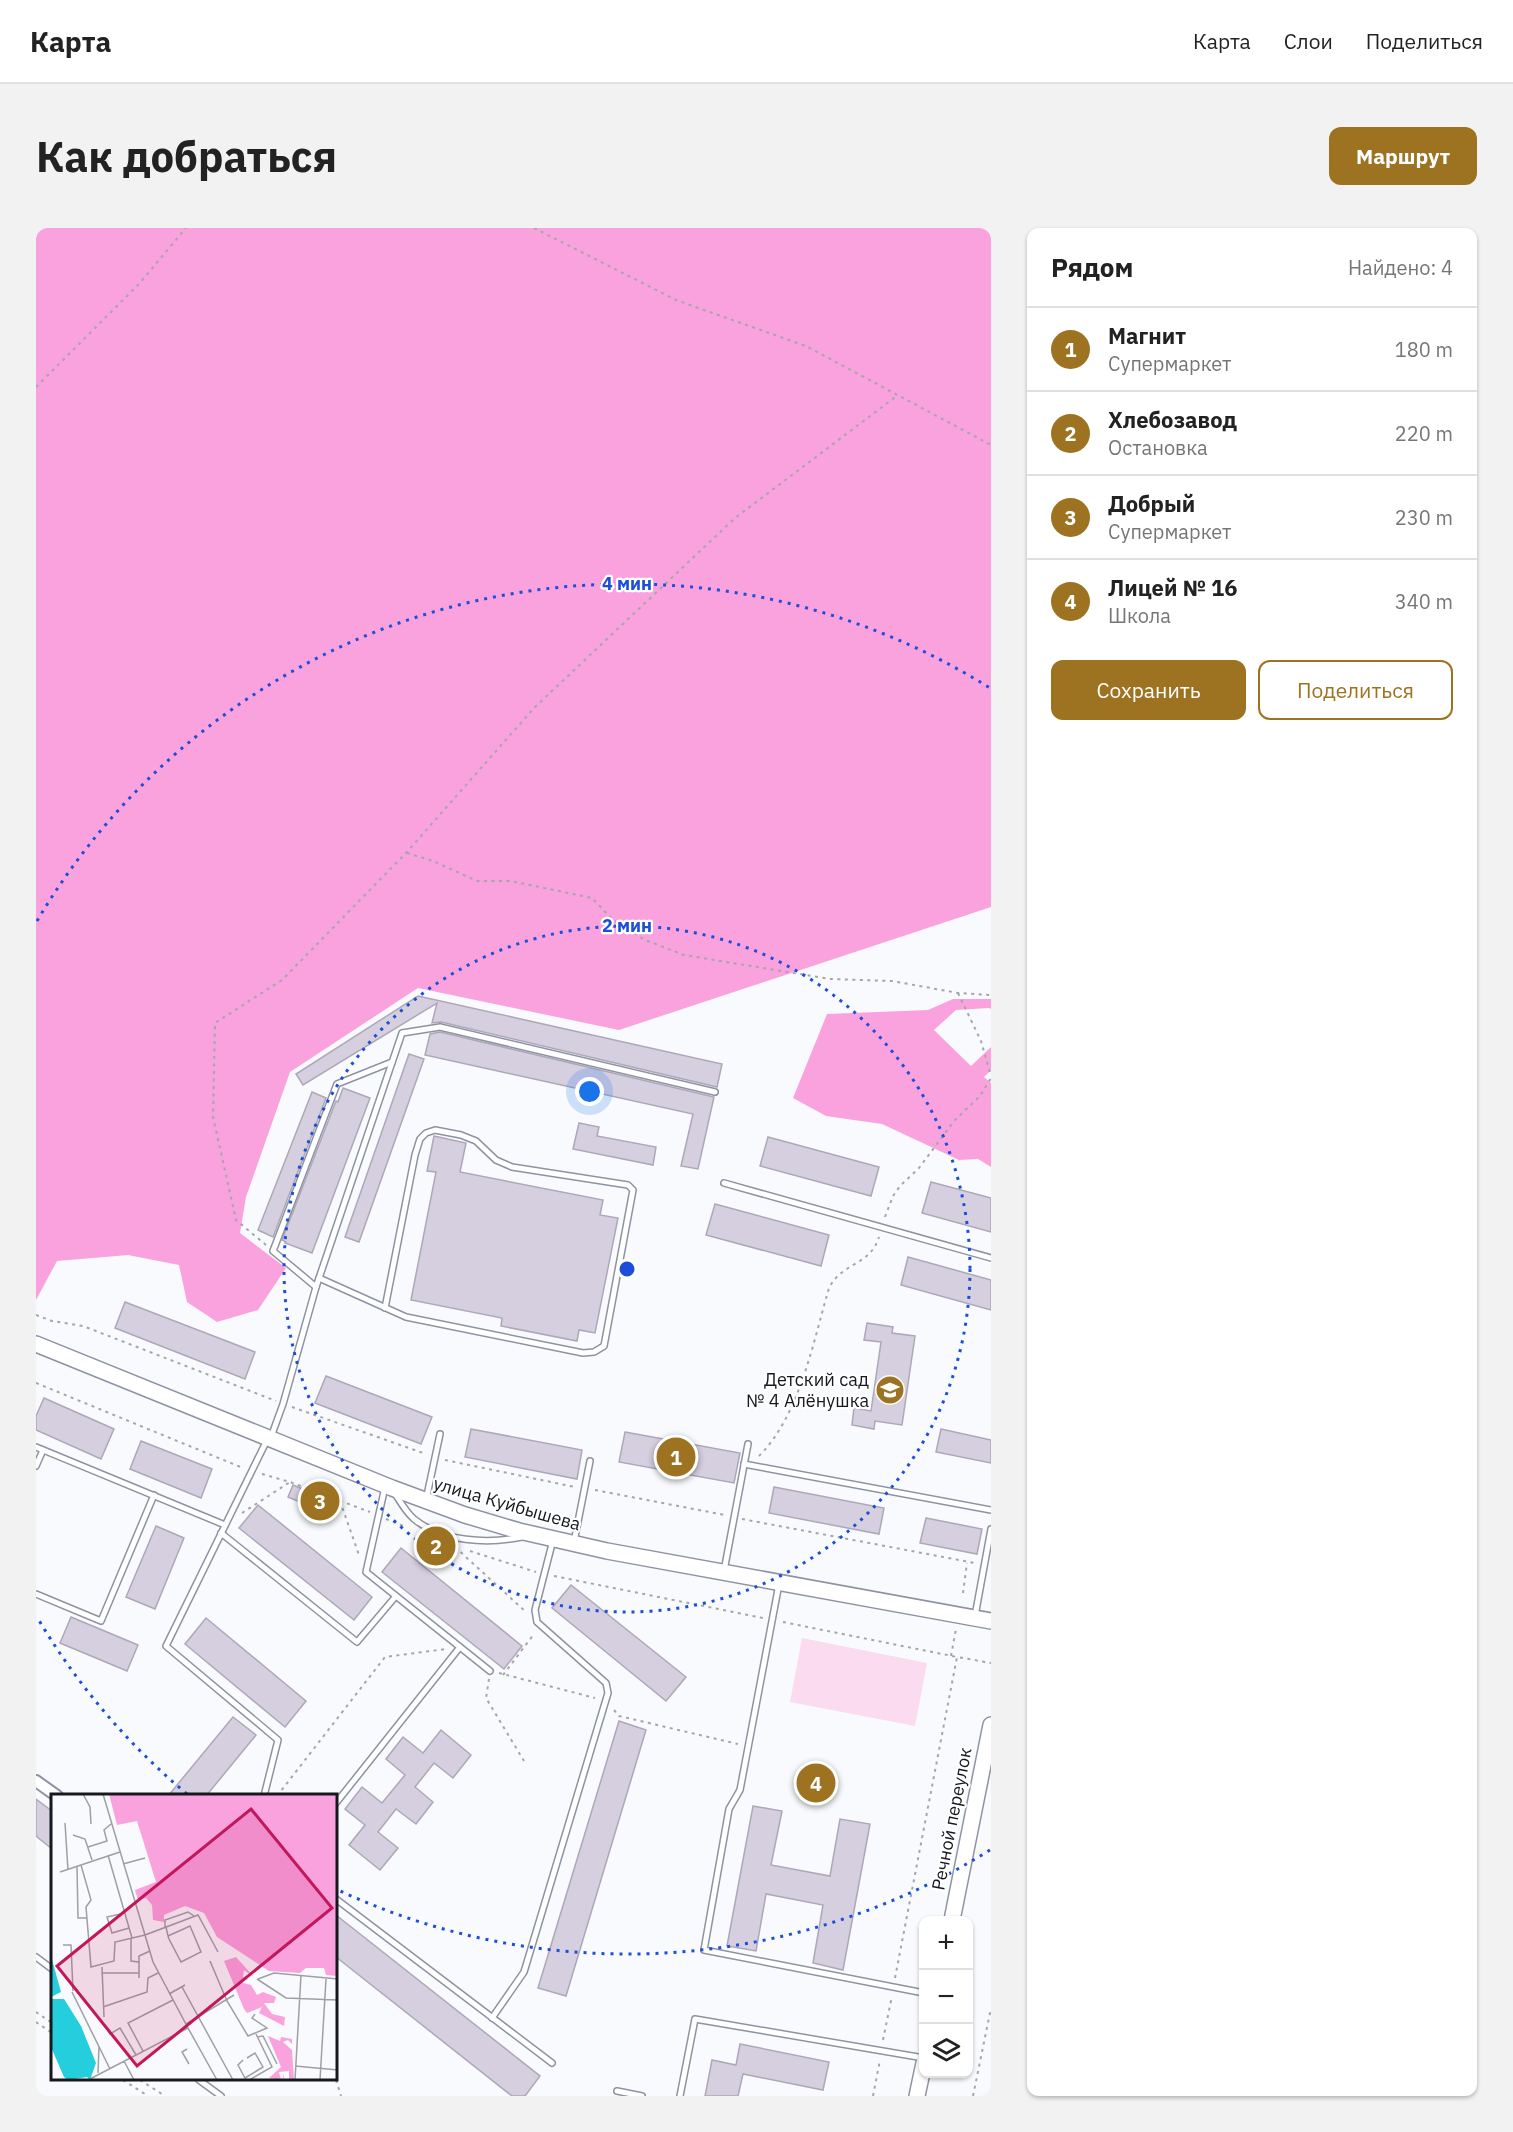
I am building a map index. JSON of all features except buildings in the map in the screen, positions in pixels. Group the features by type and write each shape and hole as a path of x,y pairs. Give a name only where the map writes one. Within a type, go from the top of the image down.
{"street":[{"name":"улица Куйбышева","path":"36,1344 389,1487 465,1515 574,1543 991,1621"},
{"name":"Речной переулок","path":"953,1916 991,1725"},
{"path":"36,1781 54,1794"},
{"path":"917,2096 921,2078"}],"lane":[{"path":"264,1794 278,1740 166,1646 269,1438 283,1404 316,1287 402,1033 440,1027 715,1092"},
{"path":"316,1287 273,1251 337,1084 392,1062"},
{"path":"319,1278 385,1308 406,1317 582,1353 594,1352 604,1346 633,1190 628,1185 512,1167 496,1160 476,1141 461,1135 435,1130 426,1132 420,1139 415,1155 385,1308"},
{"path":"724,1183 991,1258"},
{"path":"426,1501 441,1434"},
{"path":"724,1572 747,1465 748,1444"},
{"path":"36,1447 225,1525"},
{"path":"36,1466 43,1449"},
{"path":"574,1543 590,1461"},
{"path":"747,1465 991,1510"},
{"path":"389,1487 415,1520 442,1535 508,1540 536,1535"},
{"path":"389,1487 366,1572 490,1671"},
{"path":"36,1594 101,1621 154,1495"},
{"path":"975,1618 991,1529"},
{"path":"221,1533 357,1642 396,1596"},
{"path":"492,2018 524,1972 608,1693 606,1683 539,1624 535,1610 553,1538"},
{"path":"779,1583 740,1790 729,1809 704,1950 919,1992"},
{"path":"338,1800 460,1647"},
{"path":"338,1901 552,2063"},
{"path":"36,1957 51,1968"},
{"path":"680,2096 695,2019 919,2057"},
{"path":"202,2081 221,2096"},
{"path":"617,2091 642,2096"}],"path":[{"path":"36,387 139,284 186,228"},
{"path":"534,228 676,300 806,346 991,445"},
{"path":"273,1251 236,1220 213,1118 215,1023 282,980 406,853 534,708 735,518 898,395"},
{"path":"406,853 433,861 477,881 511,881 592,898 612,919 637,934 684,955 830,979 892,981 958,993 991,995"},
{"path":"747,1465 764,1452 783,1425 795,1400 834,1278 849,1266 867,1257 877,1243 893,1196 919,1168 954,1121 980,1096 991,1077 981,1041 958,993"},
{"path":"36,1315 52,1321 83,1326 283,1404 453,1463 984,1565"},
{"path":"225,1525 290,1482"},
{"path":"340,1501 366,1572"},
{"path":"452,1545 539,1624 503,1675"},
{"path":"963,1593 967,1562"},
{"path":"951,1656 956,1627"},
{"path":"279,1794 385,1657 460,1647"},
{"path":"873,2096 957,1657 991,1664"},
{"path":"524,1761 486,1698 490,1671 606,1701 619,1716 748,1747"},
{"path":"973,2096 991,2008"},
{"path":"36,2012 51,2022"},
{"path":"36,2022 51,2032"},
{"path":"126,2081 148,2096"},
{"path":"143,2081 165,2096"},
{"path":"337,2081 341,2096"}],"shaded area":[{"path":"36,228 991,228 991,907 619,1030 418,988 290,1072 246,1197 240,1233 286,1268 258,1310 217,1322 187,1302 179,1265 128,1255 57,1261 36,1300"},
{"path":"953,999 991,999 991,1009 956,1010 934,1030 971,1066 991,1047 991,1070 984,1077 991,1083 991,1167 978,1159 959,1160 882,1124 826,1116 793,1098 827,1014 928,1010"},
{"path":"802,1638 927,1663 915,1726 790,1702"}],"place":[{"name":"Детский сад № 4 Алёнушка","path":"890,1390"},
{"name":"Магнит","path":"676,1457"},
{"name":"Добрый","path":"320,1501"},
{"name":"Хлебозавод","path":"436,1546"},
{"name":"Лицей № 16","path":"816,1783"}]}
